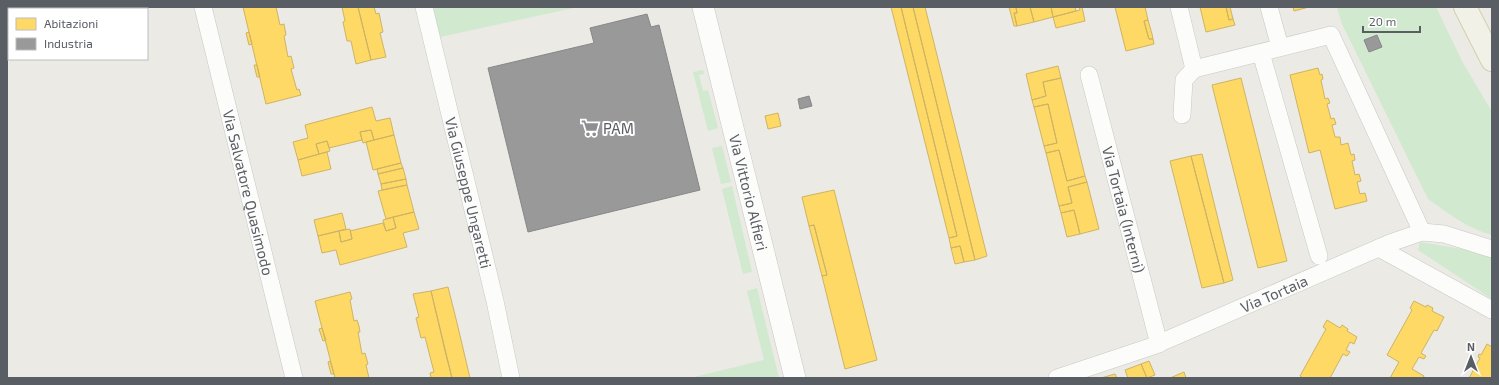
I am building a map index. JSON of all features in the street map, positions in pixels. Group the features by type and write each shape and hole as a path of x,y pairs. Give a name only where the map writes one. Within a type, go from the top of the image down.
{"main road":[{"path":"1465,7 1492,60"}],"street":[{"name":"Via Salvatore Quasimodo","path":"203,7 294,378"},
{"name":"Via Giuseppe Ungaretti","path":"424,7 495,301 511,378"},
{"name":"Via Vittorio Alfieri","path":"703,7 795,378"},
{"path":"1179,7 1194,69"},
{"path":"1269,7 1280,47"},
{"path":"1182,115 1184,80 1194,69 1331,35 1422,232"},
{"path":"1261,53 1319,256"},
{"name":"Via Tortaia (Interni)","path":"1089,75 1159,344"},
{"name":"Via Tortaia","path":"1057,378 1159,344 1380,248 1422,232 1444,234 1492,249"},
{"path":"1380,248 1492,310"}],"green space":[{"path":"424,7 578,7 431,39"},
{"path":"1337,7 1436,7 1462,61 1492,112 1492,235 1466,225 1428,199 1342,24"},
{"path":"703,70 704,74 699,75 703,91 708,90 718,128 708,131 693,72"},
{"path":"722,146 731,182 721,184 712,148"},
{"path":"732,186 752,272 743,274 722,189"},
{"path":"1420,242 1492,254 1492,299 1418,250"},
{"path":"757,288 779,378 690,378 764,360 747,291"}],"building: Abitazioni":[{"path":"243,7 276,7 280,25 284,24 286,35 284,36 288,57 291,56 294,68 291,69 297,90 299,89 301,95 266,104"},
{"path":"342,7 358,7 371,60 356,64 351,41 347,41"},
{"path":"358,7 374,7 376,14 379,13 383,32 380,33 386,57 371,60"},
{"path":"891,7 901,7 957,236 949,238"},
{"path":"901,7 913,7 975,260 964,262 960,246 951,248 949,238 957,236"},
{"path":"913,7 925,7 987,256 975,260"},
{"path":"1009,7 1016,7 1017,13 1014,13 1017,26 1014,26"},
{"path":"1016,7 1030,7 1034,22 1017,26 1014,13 1017,13"},
{"path":"1030,7 1051,7 1053,17 1034,22"},
{"path":"1051,7 1075,7 1076,11 1053,17"},
{"path":"1079,7 1082,7 1085,21 1056,28 1053,17 1080,10"},
{"path":"1115,7 1145,7 1148,20 1144,21 1149,39 1153,39 1154,44 1126,51"},
{"path":"1200,7 1226,7 1229,20 1233,19 1235,25 1206,32"},
{"path":"1226,7 1230,7 1233,19 1229,20"},
{"path":"1293,7 1309,7 1294,11"},
{"path":"1148,20 1153,39 1149,39 1144,21"},
{"path":"249,32 252,44 249,45 246,33"},
{"path":"254,65 257,65 260,77 257,77"},
{"path":"1058,66 1061,78 1043,82 1046,96 1032,100 1026,74"},
{"path":"1318,68 1320,75 1322,74 1323,79 1321,80 1325,99 1328,98 1330,103 1327,104 1331,119 1334,118 1336,124 1332,125 1335,137 1340,137 1341,145 1348,143 1351,155 1354,154 1355,160 1352,161 1355,175 1359,174 1361,181 1357,182 1360,194 1365,193 1367,201 1335,209 1320,150 1309,153 1290,75"},
{"path":"1061,78 1085,176 1067,181 1059,150 1046,153 1044,146 1057,143 1048,104 1034,107 1032,100 1046,96 1043,82"},
{"path":"1241,78 1287,261 1258,268 1212,85"},
{"path":"1048,104 1057,143 1044,146 1034,107"},
{"path":"372,107 376,121 390,118 394,135 374,140 371,130 360,132 362,140 329,148 327,141 316,144 319,154 298,160 293,142 308,138 305,125"},
{"path":"778,113 781,126 768,129 765,116"},
{"path":"371,130 374,140 363,143 360,132"},
{"path":"394,135 401,163 373,170 366,142"},
{"path":"327,141 330,151 319,154 316,144"},
{"path":"1059,150 1067,181 1085,176 1087,182 1068,187 1072,203 1059,206 1046,153"},
{"path":"327,152 331,169 302,176 298,160"},
{"path":"1202,154 1233,280 1224,283 1191,156"},
{"path":"1191,156 1224,283 1202,288 1170,161"},
{"path":"401,163 403,168 378,174 377,169"},
{"path":"403,168 406,179 381,184 378,174"},
{"path":"406,179 407,185 382,190 381,184"},
{"path":"1087,182 1099,229 1080,234 1074,210 1061,213 1059,206 1072,203 1068,187"},
{"path":"407,185 414,212 386,219 378,191"},
{"path":"834,190 877,360 845,369 822,276 827,275 814,225 809,226 802,197"},
{"path":"1074,210 1080,234 1067,237 1061,213"},
{"path":"414,212 419,229 403,233 407,247 340,265 336,250 322,253 318,236 339,231 341,242 352,239 350,231 383,223 386,231 396,228 393,217"},
{"path":"342,213 346,229 318,236 314,220"},
{"path":"393,217 396,228 386,231 383,220"},
{"path":"814,225 827,275 822,276 809,226"},
{"path":"350,229 352,239 341,242 339,231"},
{"path":"960,246 964,262 955,264 951,248"},
{"path":"448,287 470,378 452,378 431,291"},
{"path":"431,291 452,378 431,378 430,373 434,372 425,337 421,338 416,318 419,317 413,294"},
{"path":"350,292 354,321 357,320 359,326 360,332 358,332 362,354 365,353 368,364 366,365 369,378 335,378 315,301"},
{"path":"1414,301 1426,307 1427,305 1433,308 1432,311 1444,317 1437,331 1434,330 1421,353 1426,356 1424,359 1419,357 1412,369 1424,376 1423,378 1390,378 1399,362 1387,355 1412,310 1410,308"},
{"path":"1327,320 1340,328 1342,325 1348,329 1347,331 1357,337 1354,344 1350,342 1346,350 1350,352 1347,356 1343,354 1330,378 1303,378 1300,376 1326,329 1323,327"},
{"path":"322,328 326,340 323,341 319,329"},
{"path":"1487,344 1492,347 1492,378 1469,378 1480,358 1478,357 1479,354 1481,355"},
{"path":"330,361 334,374 331,374 328,362"},
{"path":"1149,361 1155,375 1147,378 1141,364"},
{"path":"1141,364 1147,378 1128,378 1125,370"},
{"path":"1184,372 1186,378 1170,378"},
{"path":"1115,374 1117,378 1101,378"}],"building: Industria":[{"path":"647,14 651,27 659,25 700,190 528,232 488,68 594,43 590,28"},
{"path":"1377,35 1382,47 1369,52 1364,40"},
{"path":"809,96 812,106 800,109 798,99"}],"place":[{"name":"PAM","path":"590,128"}]}
